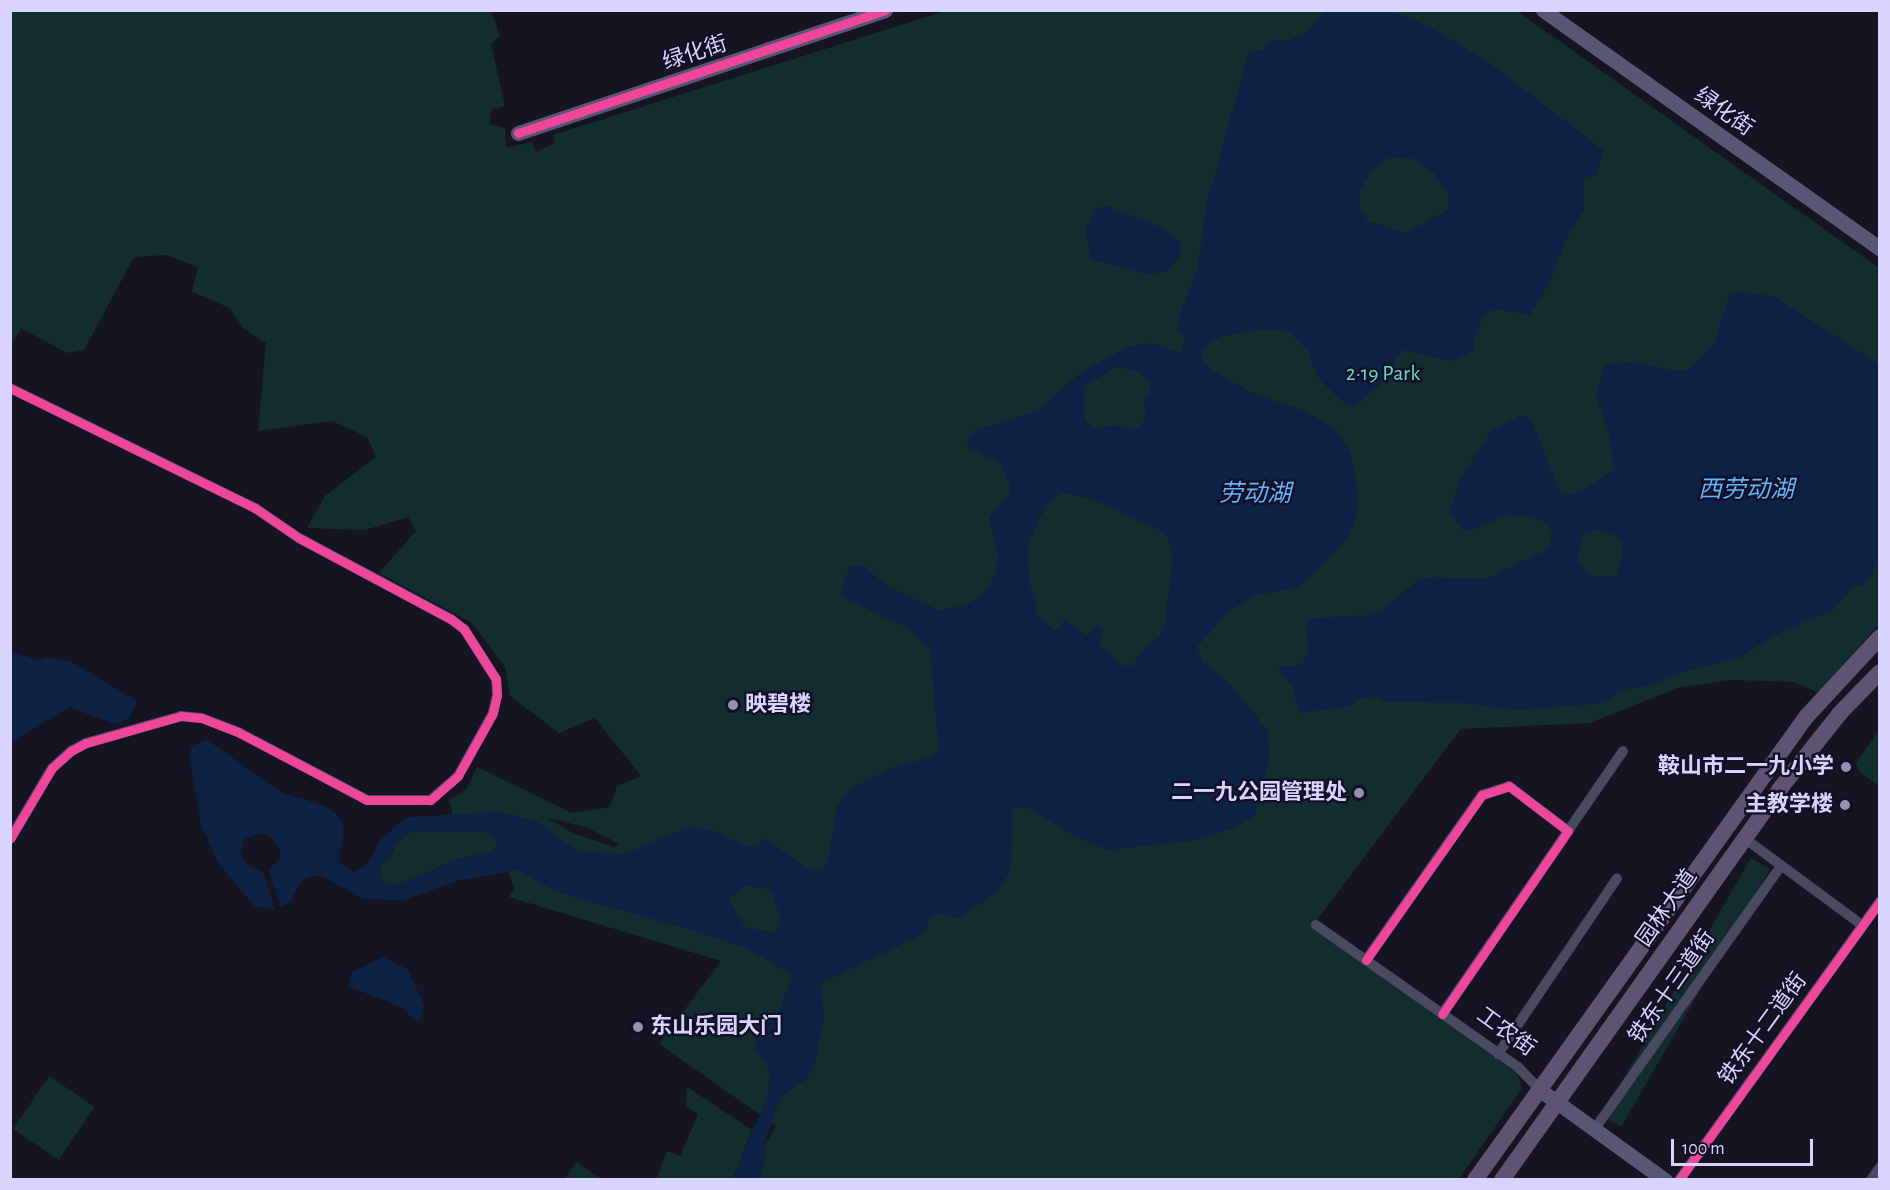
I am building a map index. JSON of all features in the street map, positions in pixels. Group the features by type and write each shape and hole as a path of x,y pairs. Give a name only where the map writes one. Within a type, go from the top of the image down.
{"main road":[{"path":"1475,1179 1806,717 1880,637"},
{"name":"园林大道","path":"1502,1179 1744,838 1834,719 1880,672"}],"street":[{"name":"绿化街","path":"518,133 885,10"},
{"name":"绿化街","path":"1543,10 1880,249"},
{"path":"10,388 255,508 299,538 451,619 464,629 496,679 497,695 493,713 458,776 430,800 367,800 238,732 201,718 181,716 86,743 71,751 52,768 10,839"},
{"path":"1442,1014 1623,751"},
{"path":"1366,960 1482,795 1509,786 1568,831"},
{"path":"1744,838 1863,925"},
{"name":"铁东十三道街","path":"1594,1130 1781,866"},
{"path":"1498,1054 1617,878"},
{"name":"铁东十二道街","path":"1679,1179 1880,901"},
{"name":"工农街","path":"1316,925 1498,1054 1540,1090 1551,1110 1594,1130 1665,1179"},
{"path":"1871,1179 1880,1167"}],"green space":[{"name":"2·19 Park","path":"11,11 491,11 500,35 491,44 505,106 492,109 489,124 505,128 506,148 532,142 536,152 555,143 553,135 945,11 1517,11 1879,268 1879,624 1819,693 1793,682 1731,680 1677,688 1590,723 1461,729 1313,925 1517,1072 1522,1088 1459,1179 759,1179 766,1156 764,1146 776,1126 659,1044 721,961 509,897 514,888 509,874 520,817 453,816 449,800 466,790 477,767 572,813 610,807 617,786 641,776 595,718 559,733 510,696 505,667 472,623 379,573 416,531 408,517 365,530 307,528 325,496 376,457 367,437 332,421 258,431 266,343 243,328 230,308 192,292 198,267 166,255 134,257 84,350 67,353 21,328 11,345","holes":["547,818 586,827 619,844 614,847 573,833"]},
{"path":"1879,730 1879,786 1859,771 1856,763"},
{"path":"411,832 485,832 494,835 499,844 491,852 453,861 395,885 386,883 381,878 381,863 389,859 398,841"},
{"path":"1751,858 1770,869 1621,1127 1602,1116"},
{"path":"49,1076 95,1107 59,1160 13,1129"},
{"path":"687,1087 752,1130 733,1179 656,1180 667,1151 680,1156 698,1114 686,1106"},
{"path":"576,1162 602,1179 565,1179"}],"water":[{"name":"劳动湖","path":"1325,11 1382,11 1403,15 1441,33 1491,64 1604,151 1596,175 1583,178 1584,210 1565,241 1549,284 1530,315 1496,309 1484,315 1475,335 1474,350 1453,361 1402,350 1380,384 1356,406 1348,407 1319,379 1306,348 1289,332 1267,329 1222,336 1206,344 1200,355 1210,369 1256,395 1303,410 1336,429 1351,454 1358,492 1357,516 1348,538 1323,564 1298,588 1256,595 1229,611 1197,647 1203,662 1229,683 1268,731 1269,759 1255,815 1232,829 1190,841 1107,850 1071,834 1027,807 1012,808 1011,869 998,891 959,918 939,913 930,918 923,934 821,983 824,1019 815,1062 807,1078 780,1098 764,1146 766,1156 759,1179 733,1179 768,1093 770,1070 756,1051 755,1033 777,1015 793,976 775,964 743,947 695,931 557,892 518,870 457,881 404,900 361,898 324,877 314,876 302,880 290,902 275,910 254,906 218,863 201,824 189,756 192,746 207,740 283,793 325,806 338,815 344,829 339,862 353,872 367,865 381,839 407,817 501,812 536,821 577,851 624,854 689,827 718,832 742,845 756,846 765,838 805,867 820,871 828,862 837,807 853,787 897,766 929,758 939,750 930,651 910,629 840,596 849,567 863,565 887,586 938,610 964,606 983,594 995,576 998,555 989,517 1009,495 1009,482 999,462 966,446 974,431 1038,411 1081,372 1128,347 1150,343 1181,353 1186,338 1178,332 1180,314 1197,271 1207,202 1249,52 1262,50 1269,41 1290,40 1309,31","holes":["1389,158 1415,159 1434,173 1449,196 1448,210 1405,233 1368,221 1359,207 1360,190 1371,171","1116,367 1135,371 1150,382 1150,393 1144,403 1146,416 1142,425 1131,430 1117,425 1095,428 1085,420 1083,387","1061,493 1089,498 1158,529 1168,537 1173,558 1165,623 1160,637 1148,644 1132,666 1124,666 1099,645 1103,632 1098,624 1087,635 1065,620 1054,631 1035,613 1037,600 1029,584 1028,544 1046,505","411,832 485,832 494,835 498,844 491,852 453,861 395,885 386,883 381,878 381,864 389,859 398,841","744,886 770,889 781,919 776,933 745,927 729,899"]},
{"path":"1107,206 1165,229 1181,243 1180,256 1168,270 1149,275 1090,259 1086,231 1094,209"},
{"name":"西劳动湖","path":"1739,292 1773,296 1879,364 1879,562 1863,585 1854,586 1833,610 1779,633 1740,657 1682,672 1648,686 1619,690 1604,703 1517,710 1463,703 1383,702 1378,696 1359,699 1351,706 1299,713 1292,685 1279,671 1280,667 1301,665 1309,650 1306,624 1315,618 1370,615 1384,609 1418,580 1430,577 1487,579 1548,549 1553,535 1547,523 1529,516 1506,515 1469,531 1461,529 1450,511 1458,483 1491,431 1521,415 1531,419 1560,492 1569,495 1582,491 1614,469 1609,433 1596,395 1605,365 1631,362 1677,371 1692,368 1715,343 1729,296","holes":["1596,530 1617,536 1621,542 1622,554 1616,576 1594,576 1583,570 1578,561 1581,540 1585,533"]},
{"path":"11,652 38,660 47,657 72,662 137,701 130,718 115,724 69,707 11,743"},
{"path":"383,957 408,969 424,1006 420,1021 414,1020 403,1008 348,986 352,972"}],"pier":[{"path":"262,833 271,837 280,850 279,859 268,870 281,909 275,910 263,871 246,865 240,853 245,838"}],"cycle path":[{"path":"518,133 885,10"},
{"path":"10,388 255,508 299,538 451,619 464,629 496,679 497,695 493,713 458,776 430,800 367,800 238,732 201,718 181,716 86,743 71,751 52,768 10,839"},
{"path":"1366,960 1482,795 1509,786 1568,831 1442,1014"},
{"path":"1679,1180 1880,901"}],"place":[{"name":"映碧楼","path":"733,705"},
{"name":"鞍山市二一九小学","path":"1846,767"},
{"name":"二一九公园管理处","path":"1359,793"},
{"name":"主教学楼","path":"1845,805"},
{"name":"东山乐园大门","path":"638,1027"}]}
